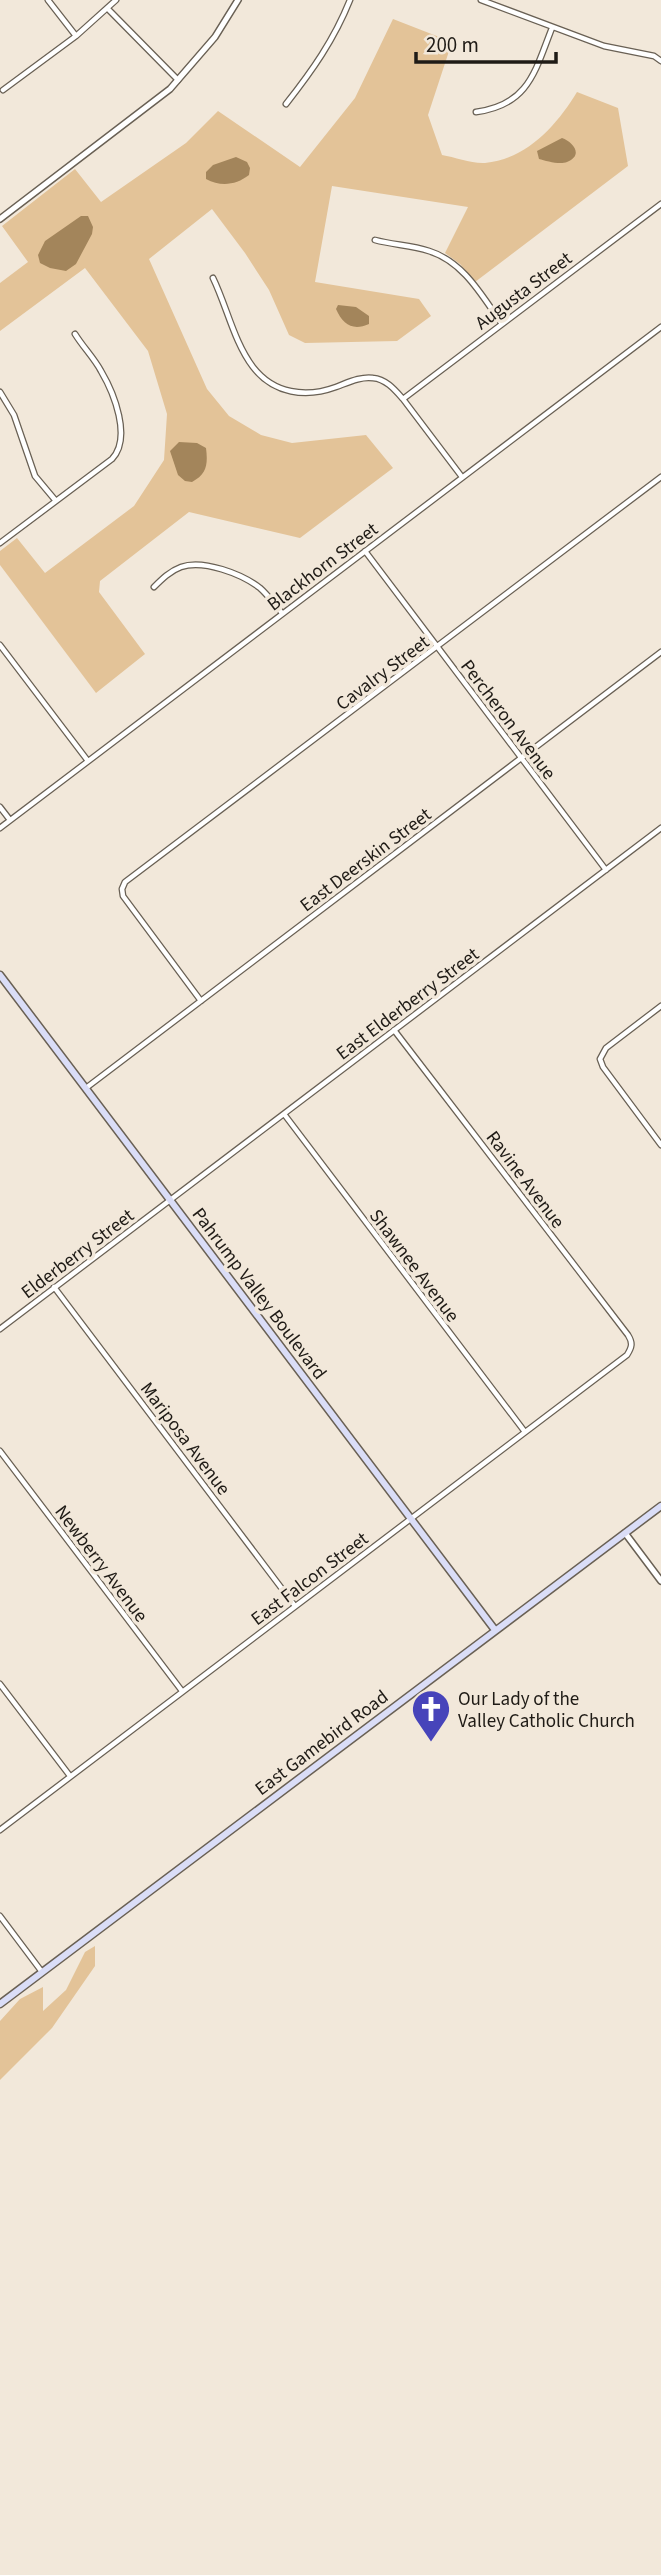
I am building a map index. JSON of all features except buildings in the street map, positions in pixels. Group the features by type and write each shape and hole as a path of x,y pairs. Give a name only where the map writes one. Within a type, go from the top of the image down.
{"main road":[{"name":"Pahrump Valley Boulevard","path":"1,979 495,1630"},
{"name":"East Gamebird Road","path":"0,2004 661,1506"}],"street":[{"path":"48,0 76,36"},
{"path":"4,90 76,36 116,0"},
{"path":"0,219 145,110 179,81 215,37 238,0"},
{"path":"286,104 317,65 350,0"},
{"path":"481,0 604,46 654,56 661,61"},
{"path":"108,9 179,81"},
{"path":"476,112 503,106 521,93 536,69 552,28"},
{"name":"Augusta Street","path":"403,399 661,204"},
{"path":"375,240 429,250 453,262 502,324"},
{"path":"212,278 253,368 272,384 284,390 307,394 374,377 388,384 403,399 462,477"},
{"name":"Blackhorn Street","path":"0,828 661,327"},
{"path":"0,544 112,459 122,442 120,421 107,383 75,334"},
{"path":"0,393 13,415 35,476 56,501"},
{"name":"Cavalry Street","path":"201,1002 123,897 125,882 661,477"},
{"name":"Percheron Avenue","path":"365,551 606,870"},
{"path":"154,587 180,568 200,565 210,567 251,582 270,598 282,613"},
{"path":"0,645 88,761"},
{"name":"East Deerskin Street","path":"85,1088 661,652"},
{"path":"0,807 10,820"},
{"name":"East Elderberry Street","path":"170,1200 661,828"},
{"path":"661,1006 606,1048 601,1056 603,1068 661,1145"},
{"name":"Ravine Avenue","path":"394,1030 628,1335 632,1347"},
{"name":"Shawnee Avenue","path":"284,1114 525,1433"},
{"name":"Elderberry Street","path":"0,1329 170,1200"},
{"name":"Mariposa Avenue","path":"54,1287 295,1606"},
{"name":"East Falcon Street","path":"0,1830 525,1433 627,1355 632,1347"},
{"name":"Newberry Avenue","path":"0,1451 182,1691"},
{"path":"625,1533 661,1581"},
{"path":"0,1684 70,1776"},
{"path":"0,1916 42,1972"}],"shaded area":[{"path":"393,19 452,42 428,115 442,155 485,163 514,155 550,128 577,92 618,108 628,166 475,282 460,264 445,253 468,207 332,186 315,282 419,299 431,316 397,341 305,343 289,335 269,290 212,209 149,259 207,389 229,416 261,435 292,443 366,435 393,468 300,538 189,512 100,581 99,592 145,654 96,693 0,565 0,551 17,538 45,573 134,506 164,460 167,414 148,351 85,268 0,331 0,283 28,262 2,226 75,169 101,202 186,143 218,111 300,167 355,98"},
{"path":"562,138 570,142 575,149 572,159 561,163 539,159 537,151"},
{"path":"236,157 247,162 249,175 228,184 206,179 206,172 213,165"},
{"path":"81,216 88,216 93,227 76,264 66,271 40,263 38,255 45,241"},
{"path":"338,305 356,307 369,316 369,324 353,327 345,323 336,309"},
{"path":"179,442 197,443 206,448 205,468 201,476 192,482 185,481 178,475 170,451"},
{"path":"95,1946 95,1966 52,2028 0,2080 0,2021 20,1999 43,1987 43,2011 66,1990 85,1952"}],"place":[{"name":"Our Lady of the Valley Catholic Church","path":"431,1743"}]}
